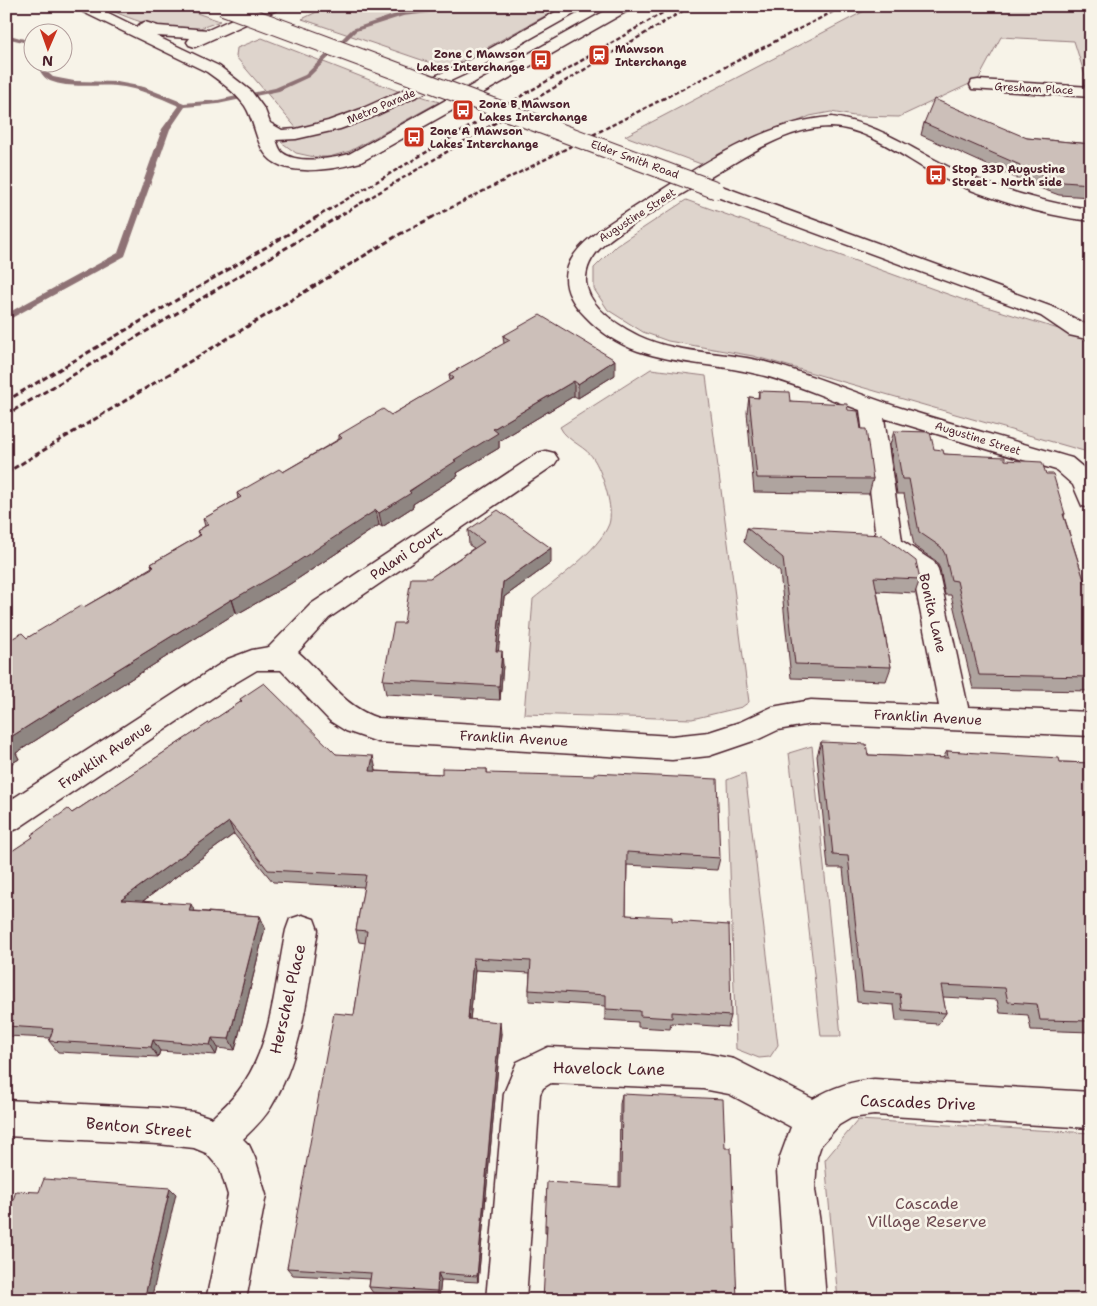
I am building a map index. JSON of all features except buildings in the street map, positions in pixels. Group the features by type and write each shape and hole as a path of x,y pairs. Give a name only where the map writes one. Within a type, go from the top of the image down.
{"street":[{"name":"Elder Smith Road","path":"222,6 1048,312 1076,330 1091,334"},
{"path":"175,51 274,6"},
{"name":"Metro Parade","path":"263,126 279,135 296,134 368,114 470,66 578,6"},
{"path":"81,8 214,69 231,82 254,106 272,153 284,160 318,166 339,164 355,158 626,6"},
{"path":"81,8 156,31 210,35"},
{"name":"Gresham Place","path":"978,85 1091,92"},
{"name":"Augustine Street","path":"1091,215 1068,213 1036,206 949,174 853,125 814,123 793,128 728,159 666,194 603,236 585,253 578,269 576,284 585,305 603,321 630,340 656,350 730,360 764,369 871,406 1064,464 1083,481 1091,500"},
{"name":"Elder Smith Road","path":"1048,312 1091,316"},
{"name":"Bonita Lane","path":"871,406 890,545 925,568 956,718"},
{"name":"Palani Court","path":"276,658 320,611 546,459"},
{"name":"Franklin Avenue","path":"6,820 242,664 258,657 289,660 340,713 356,723 378,730 672,748 710,744 749,731 772,719 811,712 1091,724"},
{"name":"Herschel Place","path":"218,1139 258,1094 271,1068 280,1041 302,930"},
{"name":"Havelock Lane","path":"506,1300 522,1094 530,1075 548,1066 703,1071 734,1077 815,1120"},
{"name":"Cascades Drive","path":"806,1300 801,1224 796,1184 797,1160 805,1134 815,1120 829,1108 852,1100 874,1097 1091,1110"},
{"name":"Benton Street","path":"6,1118 158,1126 194,1130 218,1139 236,1158 247,1195 226,1300"}],"green space":[{"path":"100,6 176,6 220,21 197,28 170,29 146,24"},
{"path":"329,6 563,6 448,69 302,19"},
{"path":"874,6 1091,6 1091,37 1086,37 1091,52 1091,83 1087,82 1074,41 1001,37 978,80 899,117 854,116 831,112 810,116 701,164 625,136"},
{"path":"262,38 403,93 353,115 298,130 236,57 237,48"},
{"path":"418,95 439,102 350,151 329,157 314,157 296,153 281,142 332,129"},
{"path":"686,200 964,300 1091,339 1091,453 753,356 668,341 643,332 608,310 594,289 594,268 616,246"},
{"path":"651,369 706,376 749,702 742,707 692,719 524,714 533,599 564,574 596,544 604,534 610,518 607,492 595,461 587,451 567,437 560,427"},
{"path":"812,746 841,1036 821,1036 789,753"},
{"path":"745,773 778,1045 770,1057 759,1058 736,1049 727,780"},
{"name":"Cascade Village Reserve","path":"858,1120 1091,1133 1091,1300 838,1300 825,1160"}],"waterway":[{"path":"183,105 218,102 277,90 307,76 354,30 402,14 487,6"},
{"path":"6,36 22,40"},
{"path":"43,72 51,79 74,83 117,84 144,89 183,105"},
{"path":"6,318 122,254 166,129 183,105"}],"railway":[{"path":"315,218 674,6"},
{"path":"336,218 691,6"},
{"path":"431,218 844,6"},
{"path":"6,401 317,217"},
{"path":"6,415 338,217"},
{"path":"6,473 400,234 433,217"}],"place":[{"name":"Mawson Interchange","path":"599,55"},
{"name":"Zone C Mawson Lakes Interchange","path":"541,60"},
{"name":"Zone B Mawson Lakes Interchange","path":"463,110"},
{"name":"Zone A Mawson Lakes Interchange","path":"414,137"},
{"name":"Stop 33D Augustine Street - North side","path":"936,175"}]}
